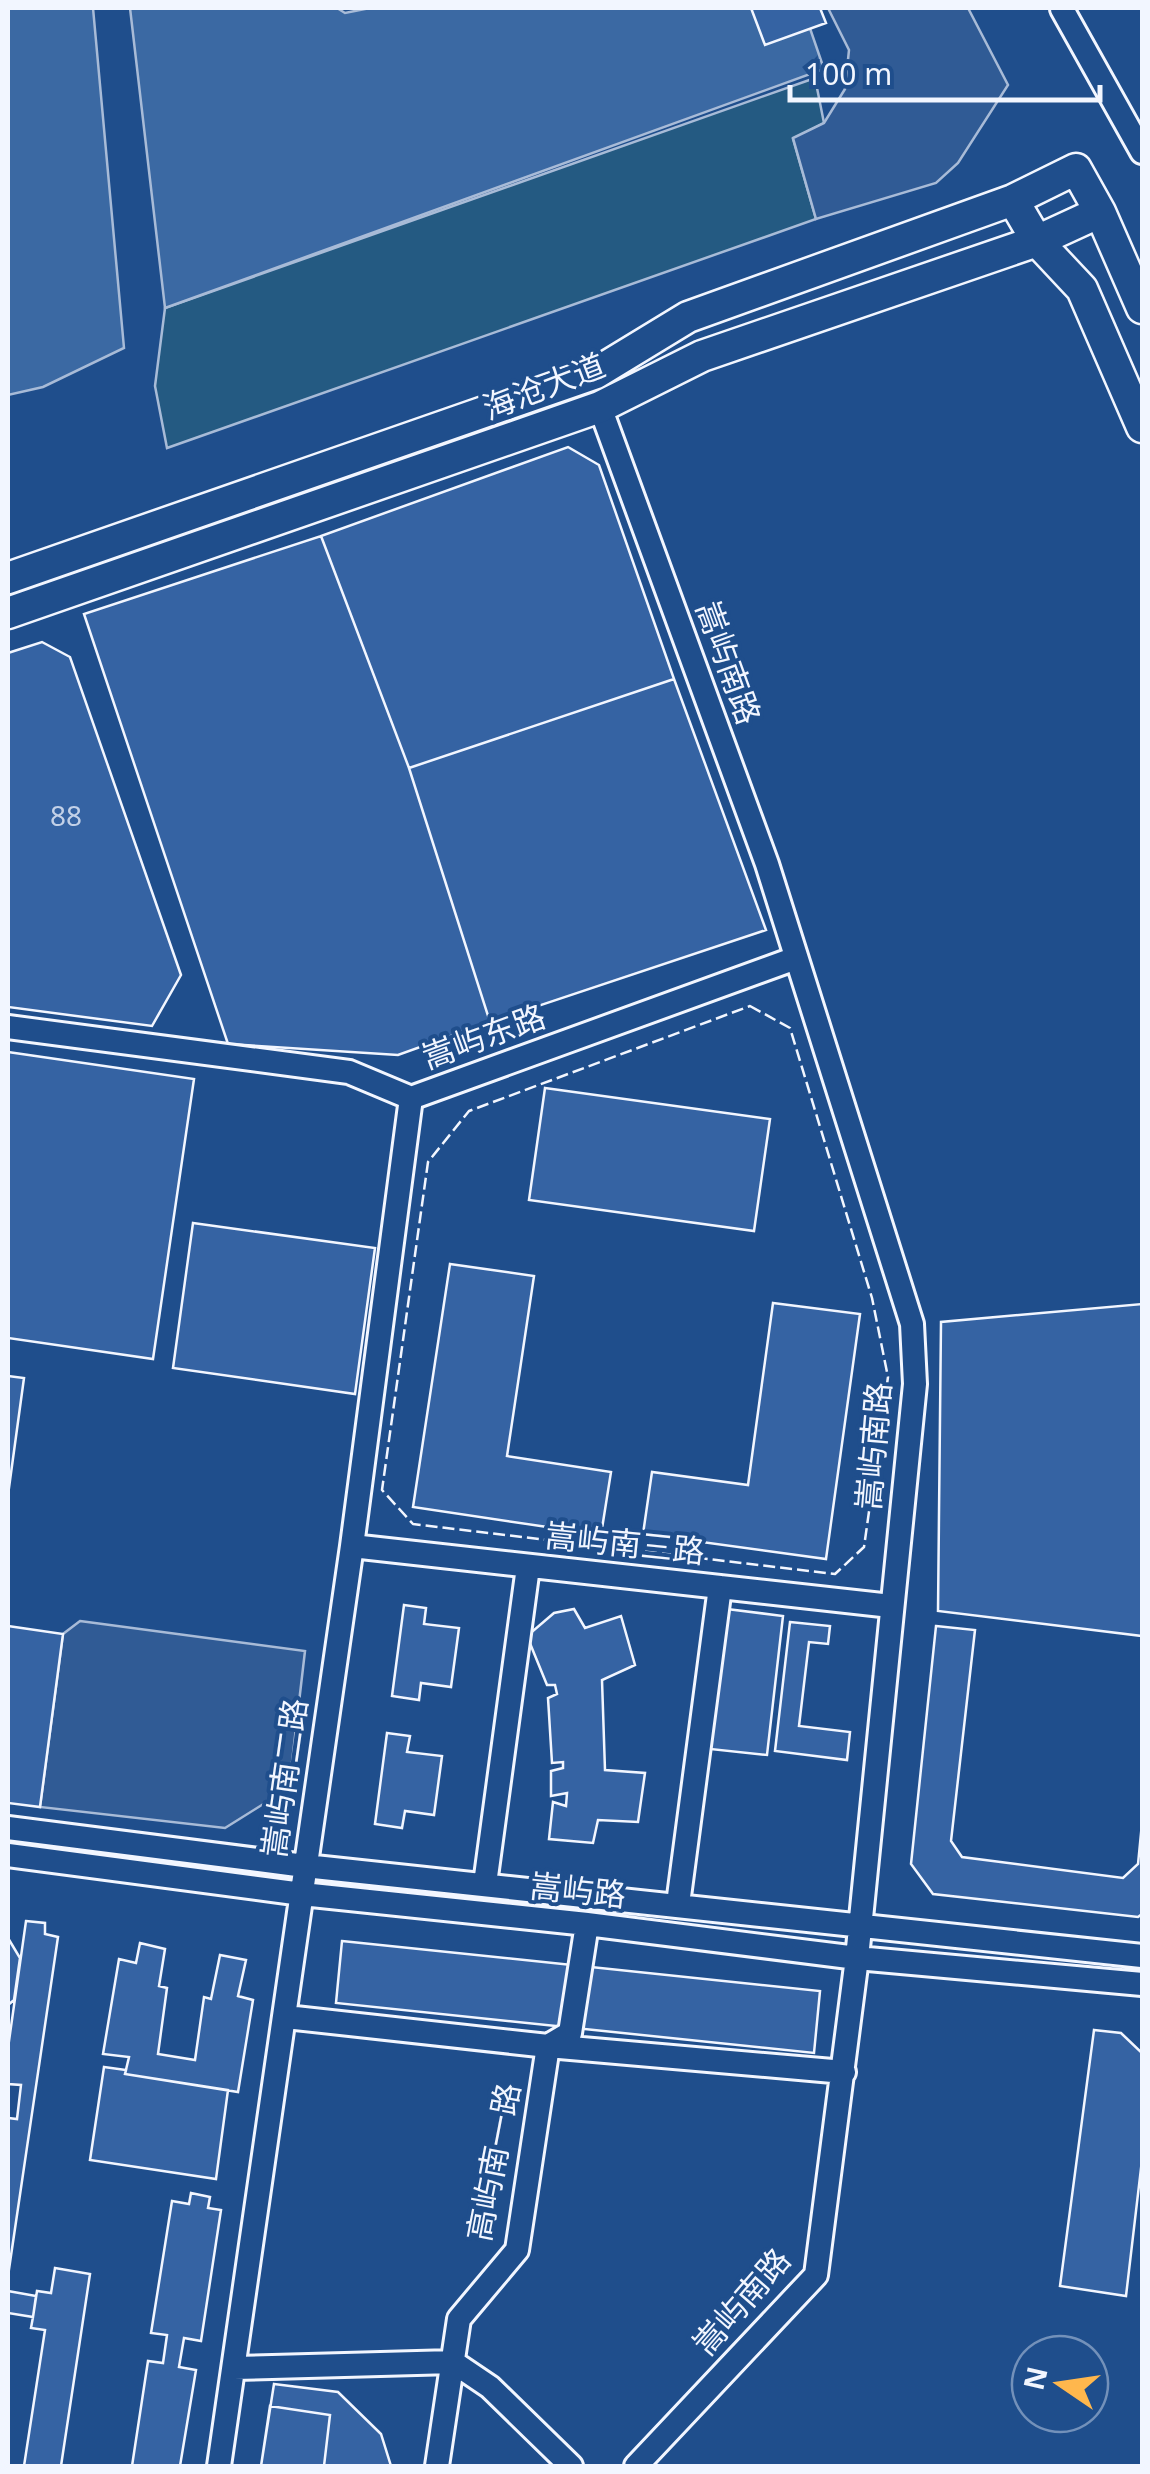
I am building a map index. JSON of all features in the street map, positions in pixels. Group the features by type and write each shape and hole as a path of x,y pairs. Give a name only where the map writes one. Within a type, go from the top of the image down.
{"main road":[{"name":"海沧大道","path":"8,578 596,372 688,317 1013,200 1076,168 1100,212 1037,240 702,356 600,407 8,612"},
{"path":"1013,200 1037,240 1082,289 1142,427"},
{"path":"1100,212 1142,308"}],"street":[{"path":"1062,10 1142,152"},
{"name":"嵩屿南路","path":"600,407 767,864 912,1324 915,1384 858,1958 816,2276 636,2466"},
{"name":"嵩屿东路","path":"8,1027 349,1072 411,1098 796,958"},
{"name":"嵩屿南二路","path":"218,2466 286,2017 411,1098"},
{"name":"嵩屿南三路","path":"352,1546 890,1606"},
{"path":"485,1884 528,1567"},
{"path":"678,1904 720,1587"},
{"name":"嵩屿路","path":"8,1828 305,1866 1142,1956"},
{"name":"嵩屿路","path":"8,1855 302,1894 858,1958 1142,1984"},
{"name":"高屿南一路","path":"437,2466 459,2319 517,2250 548,2046 570,2032 587,1924"},
{"path":"286,2017 548,2046 844,2072"},
{"path":"234,2368 452,2362 490,2387 570,2466"}],"shaded area":[{"path":"8,8 93,8 124,348 43,387 8,395"},
{"path":"130,8 337,8 345,13 370,8 803,8 824,69 165,308"},
{"path":"828,8 968,8 1008,85 958,163 936,183 816,219 793,138 824,123 845,89 849,50"},
{"path":"815,78 824,123 793,139 816,219 167,448 155,386 165,308"},
{"path":"80,1621 305,1651 289,1788 225,1828 40,1807 63,1634"}],"building":[{"path":"751,8 820,8 826,23 765,45"},
{"path":"568,447 599,465 674,679 409,768 321,536"},
{"path":"321,536 409,768 490,1022 398,1055 228,1044 84,614"},
{"path":"42,642 70,657 181,975 152,1026 8,1007 8,653"},
{"path":"674,679 766,930 490,1022 409,768"},
{"path":"8,1052 194,1079 153,1359 8,1338"},
{"path":"545,1088 770,1119 754,1231 529,1200"},
{"path":"193,1223 375,1248 355,1394 173,1368"},
{"path":"450,1264 534,1276 507,1456 611,1472 601,1535 413,1507"},
{"path":"773,1303 860,1314 826,1559 643,1534 652,1472 748,1485"},
{"path":"1142,1304 1142,1636 938,1611 941,1322"},
{"path":"8,1376 24,1378 8,1495"},
{"path":"404,1605 426,1608 424,1624 459,1628 451,1687 421,1683 419,1700 392,1696"},
{"path":"574,1609 585,1628 621,1616 635,1665 602,1680 605,1770 645,1773 638,1822 598,1820 593,1843 549,1839 553,1802 566,1806 567,1793 551,1796 551,1771 563,1768 563,1762 552,1763 548,1698 557,1694 555,1685 547,1685 527,1636 554,1613"},
{"path":"727,1609 783,1616 767,1755 710,1749"},
{"path":"790,1622 830,1626 828,1644 809,1642 799,1726 850,1732 847,1760 775,1751"},
{"path":"8,1626 63,1634 40,1807 8,1803"},
{"path":"936,1626 975,1630 951,1841 962,1857 1123,1878 1138,1864 1142,1823 1142,1914 1138,1917 933,1894 911,1864"},
{"path":"387,1733 410,1736 407,1752 442,1756 434,1815 405,1811 402,1828 375,1824"},
{"path":"26,1921 45,1923 45,1934 58,1937 8,2276 8,2118 17,2119 21,2085 8,2084 8,2048"},
{"path":"8,1938 20,1958 14,2000 8,2005"},
{"path":"342,1941 820,1991 814,2053 336,2003"},
{"path":"140,1943 165,1949 159,1986 167,1988 158,2054 195,2060 204,1997 211,1999 220,1955 246,1960 238,1996 253,2000 238,2092 125,2074 129,2057 103,2054 119,1959 136,1963"},
{"path":"1094,2030 1121,2033 1142,2053 1142,2160 1126,2296 1060,2286"},
{"path":"104,2067 126,2070 125,2074 228,2090 216,2179 90,2160"},
{"path":"191,2193 210,2197 208,2208 221,2210 201,2341 184,2338 179,2367 196,2370 180,2466 132,2466 148,2361 163,2363 167,2335 151,2333 172,2201 189,2204"},
{"path":"55,2268 90,2274 61,2466 24,2466 45,2330 31,2328 37,2291 51,2293"},
{"path":"8,2291 36,2296 33,2317 8,2313"},
{"path":"274,2384 338,2392 381,2434 391,2466 261,2466"},
{"path":"270,2406 330,2415 324,2466 261,2466"}],"fence":[{"path":"750,1006 790,1028 872,1298 888,1377 864,1547 835,1574 413,1524 382,1490 428,1162 469,1111 750,1006"}]}
